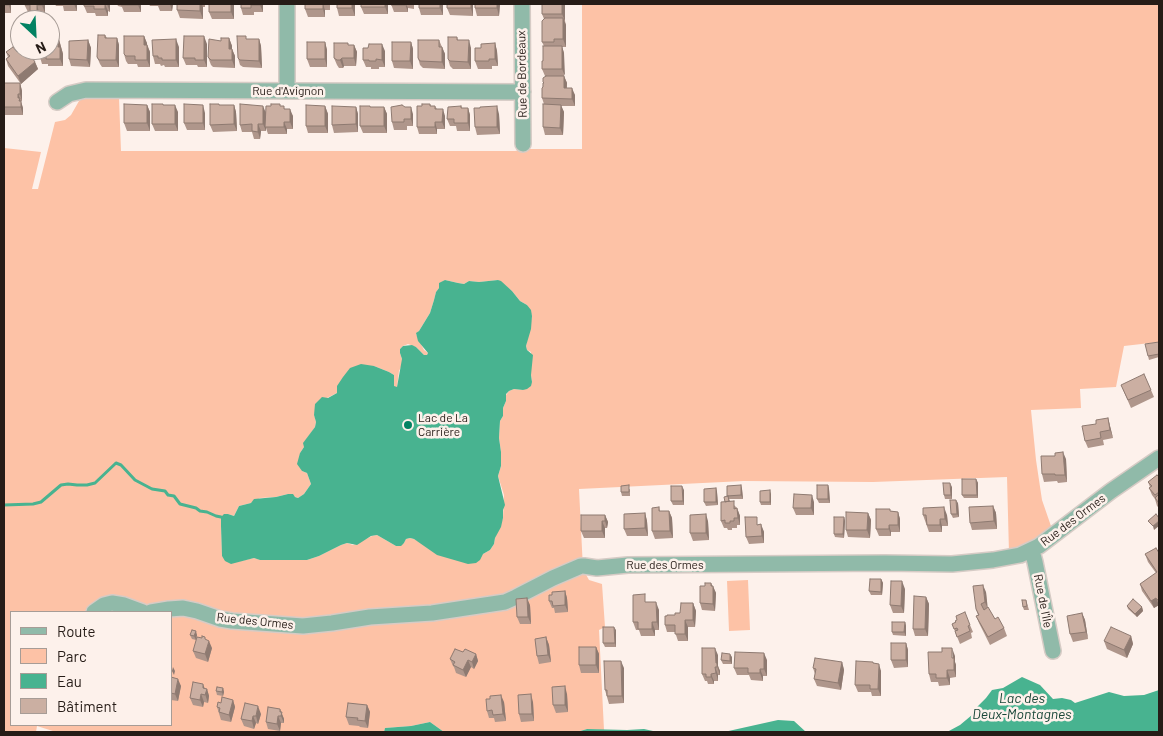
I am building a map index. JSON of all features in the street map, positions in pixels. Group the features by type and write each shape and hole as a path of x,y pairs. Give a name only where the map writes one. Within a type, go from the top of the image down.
{"street":[{"path":"286,91 287,4"},
{"name":"Rue de Bordeaux","path":"522,4 523,144"},
{"name":"Rue d'Avignon","path":"57,102 68,94 86,90 523,92"},
{"name":"Rue des Ormes","path":"157,611 183,608 232,621 303,626 370,617 432,613 506,602 552,578 581,566 598,568 628,565 952,564 1013,557 1032,551 1125,480 1159,458"},
{"name":"Rue de l'Île","path":"1032,551 1053,651"},
{"path":"95,611 104,605 112,604 124,605 140,611"}],"green space":[{"path":"582,4 1159,4 1159,342 1124,346 1116,387 1080,389 1081,408 1031,410 1042,500 1052,529 1032,542 1009,553 1007,477 873,482 744,481 579,489 583,569 589,580 602,584 605,627 599,630 604,730 587,729 577,732 444,732 430,722 385,728 384,732 56,732 37,726 36,732 4,732 4,148 41,152 32,189 38,189 55,122 65,120 71,115 79,101 92,97 119,98 121,151 515,151 530,149 582,149","holes":["445,280 464,284 469,281 498,280 512,291 520,301 527,305 532,316 526,346 527,350 531,352 532,382 523,390 514,389 509,391 506,395 503,416 500,421 501,466 498,476 504,495 503,518 490,550 483,554 425,545 410,538 396,546 377,535 353,545 347,543 341,545 307,560 261,560 254,558 231,563 222,556 221,517 228,514 234,516 239,506 260,498 288,494 298,498 304,494 311,484 307,473 302,471 300,453 304,443 315,427 314,414 327,398 374,366 394,375 394,387 397,387 399,371 402,365 400,349 408,344 416,347 427,356 428,353 424,350 416,334 430,313 436,292"]},
{"path":"748,580 750,630 729,631 727,581"}],"water":[{"name":"Lac de La Carrière","path":"445,280 464,284 469,281 501,281 520,301 527,305 531,310 532,316 531,329 526,346 527,350 533,355 531,386 523,390 514,389 506,394 503,416 500,421 501,466 498,476 505,505 501,527 490,550 483,554 476,563 468,564 437,555 414,539 406,539 401,546 396,546 377,535 371,536 357,545 347,543 341,545 307,560 260,560 254,558 231,564 225,561 222,556 221,526 221,517 224,514 234,516 239,506 251,503 254,499 288,494 293,494 298,498 304,494 311,484 307,473 302,471 297,464 304,447 303,443 315,427 315,404 322,397 328,398 337,393 337,386 350,368 361,364 374,366 389,372 394,375 394,386 397,387 402,359 400,349 403,346 412,345 424,355 427,355 428,353 418,341 416,333 430,313 439,283"},
{"name":"Lac des Deux-Montagnes","path":"1022,677 1040,685 1053,699 1062,698 1075,703 1109,692 1124,696 1144,695 1159,690 1159,732 947,732 960,725 972,715 992,690 1003,688"},
{"path":"778,720 794,721 806,732 724,732"},
{"path":"430,722 444,732 384,732 385,728"},
{"path":"587,729 644,729 655,732 577,732"}],"building":[{"path":"42,4 37,5 37,10 30,10 30,5 25,5"},
{"path":"84,4 105,4 105,9 94,9 94,6 84,6"},
{"path":"138,4 138,5 121,5"},
{"path":"177,4 200,4 200,11 177,10"},
{"path":"209,4 231,4 231,12 209,12"},
{"path":"241,4 260,5 251,5 251,8 241,8"},
{"path":"305,4 323,4 323,9 305,9"},
{"path":"337,4 352,4 352,8 337,8"},
{"path":"361,4 385,4 385,7 361,7"},
{"path":"419,4 440,4 440,8 419,8"},
{"path":"447,4 471,4 471,8 447,8"},
{"path":"475,4 497,4 497,8 475,8"},
{"path":"542,4 562,4 562,14 542,14"},
{"path":"545,18 563,18 563,39 554,39 554,42 542,42 542,21"},
{"path":"98,35 105,35 105,38 117,38 116,60 99,60 97,57"},
{"path":"124,36 144,36 144,45 147,45 147,60 135,60 135,56 126,56 124,54"},
{"path":"184,36 204,36 204,60 183,58"},
{"path":"237,36 246,36 246,39 259,39 259,61 240,60 238,58"},
{"path":"448,37 457,37 457,40 469,40 468,62 450,61 448,59"},
{"path":"221,38 229,38 232,60 211,60 208,57 209,39 221,41"},
{"path":"176,39 176,60 162,60 158,56 153,56 152,40"},
{"path":"88,40 87,60 69,59 69,41"},
{"path":"418,40 439,40 439,47 442,47 442,62 420,61 418,58"},
{"path":"307,42 325,42 325,59 307,59"},
{"path":"392,42 411,42 410,61 392,61"},
{"path":"334,43 354,45 354,58 337,60 334,58"},
{"path":"495,43 495,59 475,61 475,48 481,48 481,44"},
{"path":"369,44 382,44 382,60 363,60 363,48 368,48"},
{"path":"543,46 562,46 562,69 542,69"},
{"path":"10,56 10,60 34,60 35,62 18,76 6,59"},
{"path":"546,76 564,76 564,88 572,88 572,99 542,98 543,78"},
{"path":"4,83 20,83 18,98 21,101 21,107 4,107"},
{"path":"124,104 147,105 147,123 124,123"},
{"path":"152,104 175,105 175,124 152,124"},
{"path":"184,104 203,105 203,123 184,123"},
{"path":"210,104 234,105 234,124 210,125"},
{"path":"240,104 263,106 263,124 258,124 258,132 252,131 252,124 240,125"},
{"path":"271,104 280,104 280,106 284,106 284,109 290,109 290,122 284,122 284,127 265,127 266,106 271,106"},
{"path":"422,104 430,104 430,106 435,106 435,109 443,109 442,122 435,122 435,127 417,127 417,106 422,106"},
{"path":"543,104 561,105 560,128 543,127"},
{"path":"306,105 325,106 325,126 306,126"},
{"path":"402,105 411,107 411,119 404,119 404,122 392,122 391,107"},
{"path":"332,106 356,107 356,124 332,125"},
{"path":"360,106 384,107 384,126 360,126"},
{"path":"461,106 461,108 468,108 468,123 454,123 454,119 447,119 448,107"},
{"path":"497,106 497,127 475,127 474,108"},
{"path":"1159,342 1159,354 1148,356 1145,344"},
{"path":"1144,374 1151,390 1128,400 1121,385"},
{"path":"1108,418 1110,430 1100,432 1101,438 1085,441 1082,426 1096,424 1096,420"},
{"path":"1063,452 1065,475 1042,474 1041,456 1055,456 1055,453"},
{"path":"1157,475 1159,477 1159,492 1155,495 1149,488 1152,486 1148,482"},
{"path":"962,479 976,479 977,495 962,495"},
{"path":"943,483 950,483 951,495 944,495"},
{"path":"629,485 629,492 621,492 621,486"},
{"path":"741,485 741,495 727,496 727,486"},
{"path":"817,485 828,485 828,499 817,499"},
{"path":"671,486 682,486 683,501 671,501"},
{"path":"716,488 716,502 704,502 704,489"},
{"path":"770,490 770,502 760,502 760,491"},
{"path":"794,494 812,495 811,508 793,508"},
{"path":"1159,494 1159,503 1155,498"},
{"path":"728,496 729,501 725,502 724,497"},
{"path":"950,500 956,500 957,514 951,514"},
{"path":"734,501 734,509 737,508 738,518 734,518 734,521 730,521 730,523 725,523 725,520 721,521 721,502"},
{"path":"993,506 994,521 970,523 969,507"},
{"path":"659,507 659,511 669,511 670,531 652,531 652,508"},
{"path":"944,507 945,519 940,519 940,525 927,525 926,515 923,515 923,508"},
{"path":"876,509 890,509 890,511 898,512 898,525 889,525 889,529 876,529"},
{"path":"846,512 868,513 867,530 846,530"},
{"path":"645,513 645,528 624,529 624,514"},
{"path":"706,514 706,533 690,533 690,515"},
{"path":"1156,514 1159,521 1153,526 1148,521"},
{"path":"581,515 605,515 605,521 602,521 602,531 581,531"},
{"path":"745,517 757,517 757,525 761,524 762,536 746,537"},
{"path":"834,517 844,517 843,534 834,534"},
{"path":"1156,548 1159,553 1159,599 1157,600 1156,598 1151,601 1140,584 1157,572 1145,554"},
{"path":"870,579 881,579 881,592 869,591"},
{"path":"891,581 902,581 901,606 890,605"},
{"path":"705,583 711,583 711,586 713,586 713,604 700,603 700,586 705,586"},
{"path":"983,585 985,602 981,604 984,610 988,607 995,619 998,617 1004,628 988,637 976,616 979,615 976,609 973,586"},
{"path":"565,591 565,605 553,606 552,601 549,601 549,595 552,595 552,592"},
{"path":"645,594 645,602 656,602 657,622 652,622 652,629 638,629 638,622 633,622 633,595"},
{"path":"914,596 926,597 925,629 913,629"},
{"path":"527,598 528,617 517,617 516,599"},
{"path":"1133,599 1142,607 1135,614 1127,606"},
{"path":"1022,600 1026,600 1027,606 1023,607"},
{"path":"681,603 693,603 693,620 685,620 685,634 675,634 675,625 665,625 665,616 680,613"},
{"path":"965,612 970,625 968,626 970,631 957,637 955,631 958,630 957,628 954,629 952,624 957,620 956,616"},
{"path":"1082,613 1086,632 1070,634 1067,616"},
{"path":"892,622 905,622 904,632 892,632"},
{"path":"603,627 614,627 615,643 603,643"},
{"path":"1111,627 1131,636 1124,650 1104,641"},
{"path":"192,630 196,631 194,636 190,635"},
{"path":"202,636 209,641 205,654 193,651 197,637 202,638"},
{"path":"546,637 548,655 537,656 535,639"},
{"path":"891,643 906,643 906,660 891,660"},
{"path":"579,647 596,647 596,665 579,665"},
{"path":"702,648 715,648 717,667 715,667 716,673 711,674 711,677 706,677 706,674 702,674"},
{"path":"942,648 952,648 954,670 947,670 947,678 936,678 936,674 929,674 928,652 942,652"},
{"path":"455,649 463,652 465,649 476,654 472,662 468,660 463,670 453,665 455,662 450,659"},
{"path":"735,652 764,653 764,669 760,669 760,673 748,673 748,668 734,668"},
{"path":"722,653 730,654 730,661 721,660"},
{"path":"815,658 842,662 838,683 814,679 816,669 813,668"},
{"path":"604,661 621,661 622,696 607,696"},
{"path":"856,661 879,664 878,689 870,689 870,685 855,685"},
{"path":"172,677 178,679 175,694 172,693"},
{"path":"193,682 203,684 203,688 207,689 205,695 201,694 200,700 190,698"},
{"path":"565,686 565,705 553,705 552,687"},
{"path":"217,687 223,688 222,692 216,691"},
{"path":"531,694 532,714 519,714 518,695"},
{"path":"501,695 503,714 493,715 492,710 487,711 486,699 490,699 490,696"},
{"path":"222,697 233,700 229,715 219,712 220,708 217,707 218,702 221,703"},
{"path":"245,703 258,706 256,716 253,716 252,721 241,719"},
{"path":"348,703 367,705 365,721 346,717"},
{"path":"268,707 280,709 280,712 282,712 281,716 278,716 277,724 266,722"}],"waterway":[{"path":"4,505 41,502 61,485 87,485 95,483 116,463 121,465 135,480 152,489 165,491 168,495 174,496 180,504 221,517"}],"place":[{"name":"Lac de La Carrière","path":"408,425"}]}
